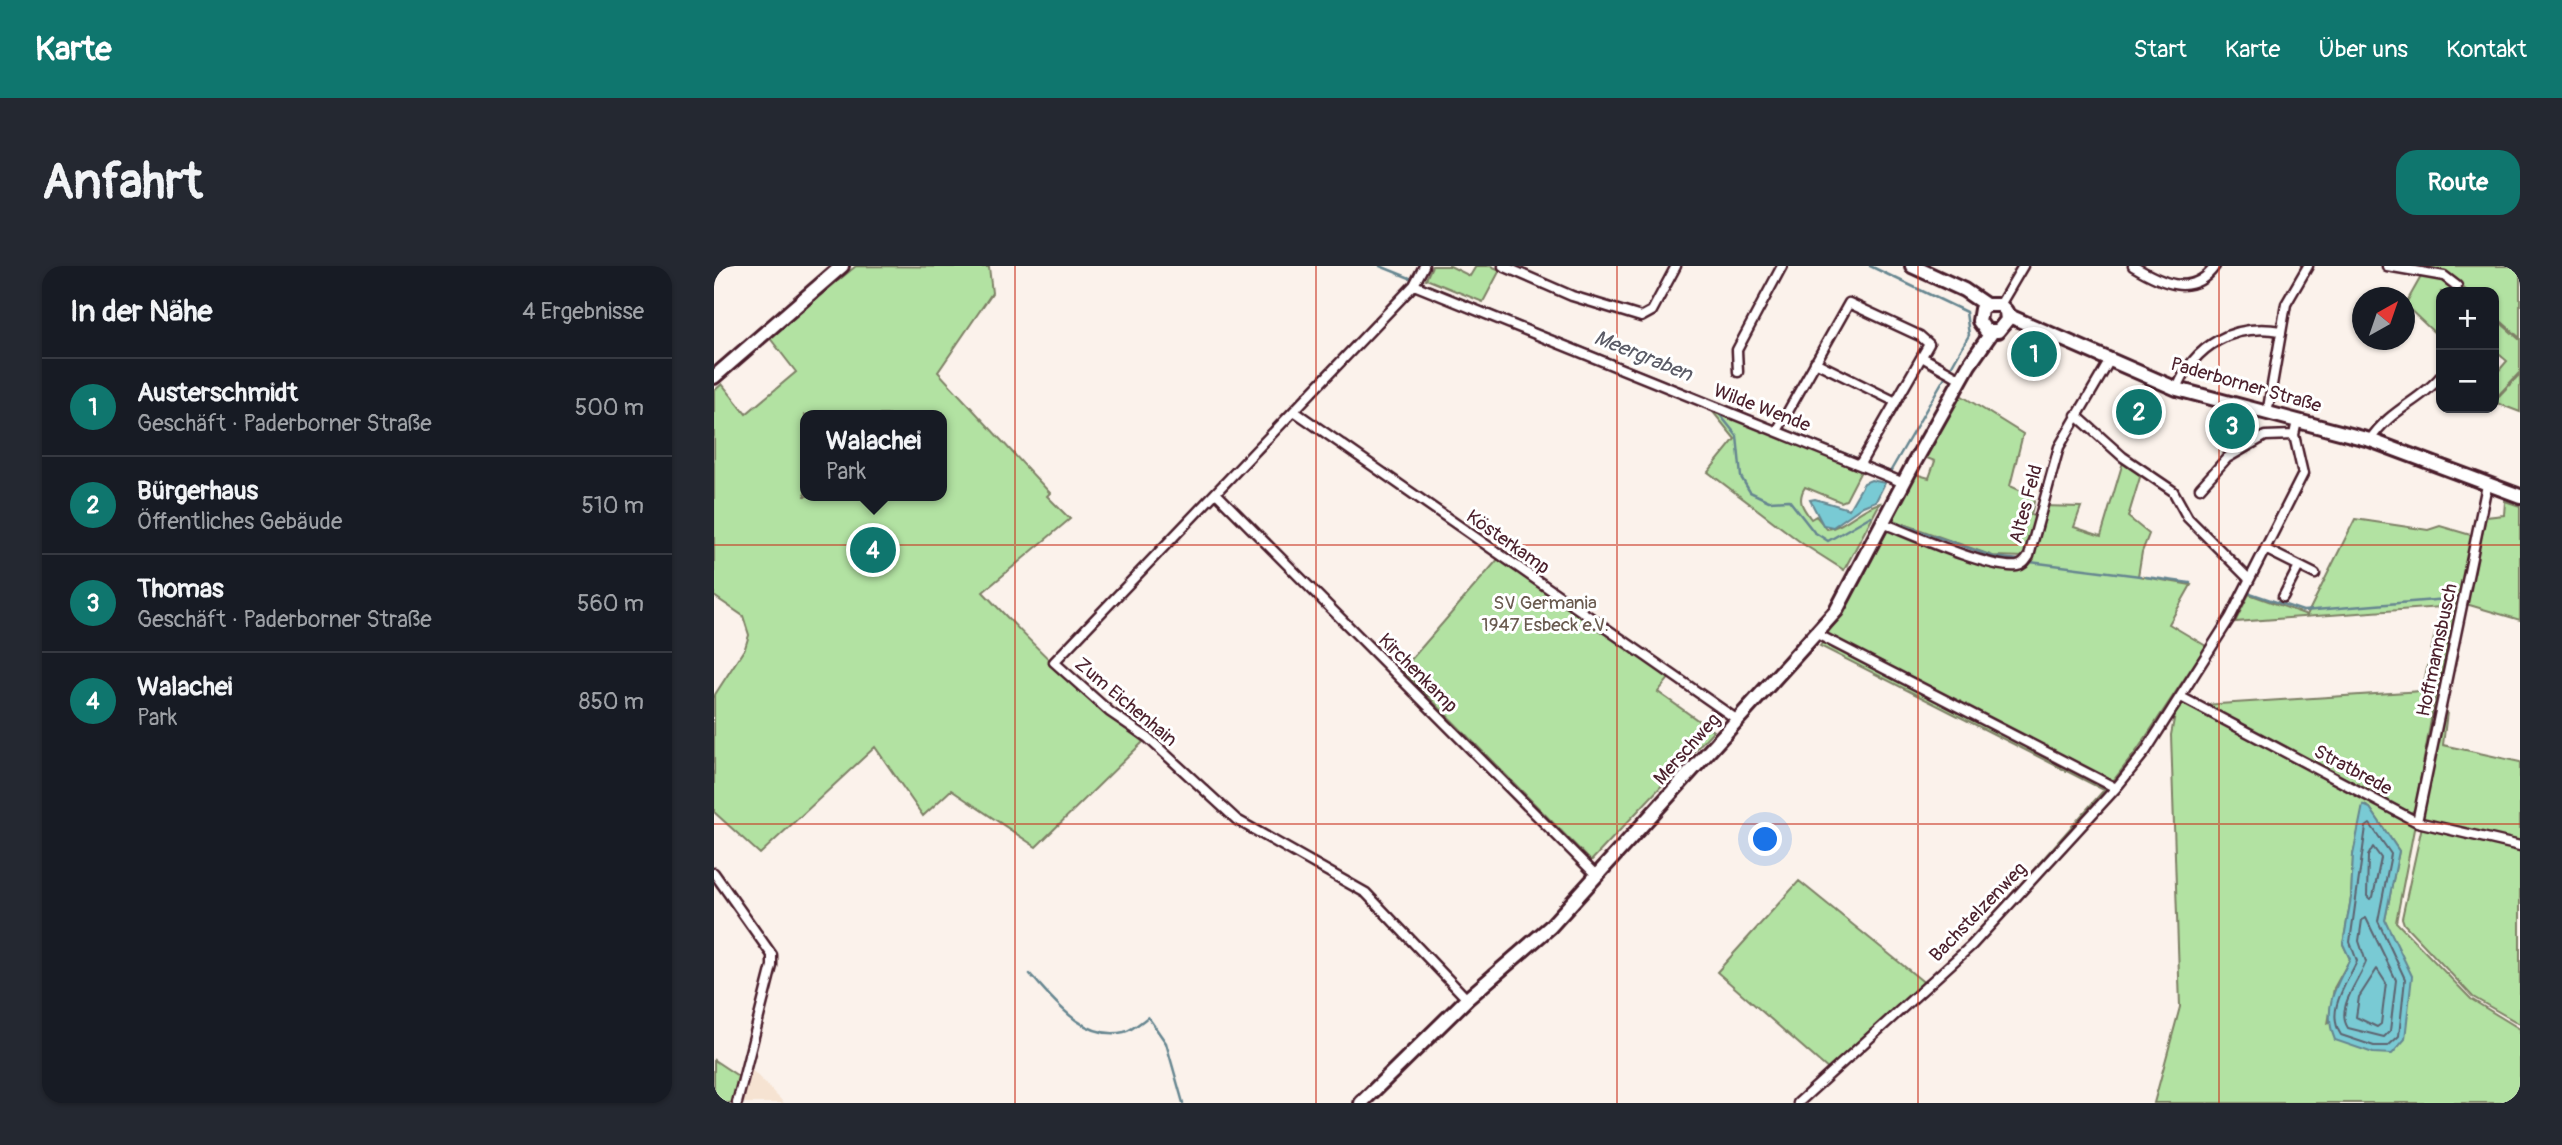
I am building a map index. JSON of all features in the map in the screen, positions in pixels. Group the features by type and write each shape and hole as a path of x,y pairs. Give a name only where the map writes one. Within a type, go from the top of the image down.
{"street":[{"path":"714,377 842,266"},
{"name":"Zum Eichenhain","path":"1424,266 1414,285 1054,662 1110,712 1148,738 1237,820 1366,893 1467,999"},
{"path":"1503,266 1572,296 1641,317 1652,311 1676,266"},
{"path":"1738,372 1737,350 1782,266"},
{"name":"Paderborner Straße","path":"1912,266 1951,285 1985,320 2004,315 2045,330 2177,389 2370,440 2520,496"},
{"path":"1985,320 2004,315 2023,266"},
{"path":"2133,266 2163,284 2181,285 2199,280 2216,266"},
{"path":"2267,414 2286,304 2308,266"},
{"path":"2387,266 2444,276 2457,286"},
{"name":"Wilde Wende","path":"1414,285 1904,483"},
{"path":"1777,431 1849,303 1927,340 1929,344 1860,464"},
{"name":"Merschweg","path":"1361,1103 1467,999 1550,927 1836,611 1962,379 1985,320"},
{"path":"2177,389 2189,363 2205,347 2247,331 2281,331"},
{"path":"1922,357 1962,379"},
{"name":"Altes Feld","path":"1882,523 1993,562 2017,566 2024,564 2029,556 2059,447 2110,360"},
{"path":"1815,362 1896,401"},
{"path":"2370,440 2378,428 2406,402 2436,380"},
{"name":"Kösterkamp","path":"1294,411 1739,721"},
{"path":"2076,415 2123,457 2174,491 2188,518 2249,579"},
{"path":"2200,488 2227,458 2264,436 2294,435 2297,421"},
{"name":"Bachstelzenweg","path":"1798,1103 1972,946 2116,788 2162,726 2230,618 2303,474 2294,435"},
{"name":"Hoffmannsbusch","path":"2417,822 2487,485"},
{"name":"Kirchenkamp","path":"1216,493 1597,876"},
{"path":"2265,549 2315,574"},
{"path":"2283,597 2299,566"},
{"path":"1817,634 2116,788"},
{"name":"Stratbrede","path":"2181,697 2417,822 2520,846"},
{"path":"714,873 772,955 772,966 737,1103"}],"shaded area":[{"path":"752,1070 784,1103 743,1103"}],"green space":[{"path":"856,266 989,267 992,293 938,372 1050,493 1047,496 1070,519 983,592 1060,670 1143,742 1036,847 951,790 923,816 875,747 760,854 714,812 714,696 745,648 749,635 743,616 714,596 714,391 722,384 746,414 796,372 769,337"},
{"path":"1432,266 1450,266 1470,276 1476,266 1491,266 1500,270 1483,302 1426,279"},
{"path":"2404,266 2520,266 2520,338 2499,319 2499,287 2462,287 2448,274"},
{"path":"2422,275 2457,283 2461,287 2436,287 2436,334 2415,314 2415,287"},
{"path":"2499,321 2520,340 2520,372 2499,395 2499,370 2507,361 2499,354"},
{"path":"2520,374 2520,412 2499,404 2499,396"},
{"path":"1959,394 2023,434 2010,486 2035,497 2031,515 2037,517 2025,557 1993,556 1893,520 1915,474 1929,478 1935,461 1924,457"},
{"path":"1709,407 1862,469 1846,500 1841,502 1805,487 1801,496 1803,507 1811,519 1816,516 1827,529 1834,528 1880,503 1844,570 1803,544 1708,472 1735,439"},
{"path":"2123,462 2141,474 2128,517 2149,534 2142,552 2138,576 2191,585 2169,624 2206,646 2138,749 2113,781 1830,638 1827,634 1850,601 1889,528 1995,565 2027,565 2044,506 2081,507 2074,527 2101,536"},
{"path":"2505,501 2520,506 2520,620 2466,604 2486,517 2504,515"},
{"path":"2355,519 2428,530 2440,526 2474,536 2433,709 2415,809 2411,813 2203,705 2422,691 2441,607 2235,622 2249,594 2307,615"},
{"name":"SV Germania 1947 Esbeck e.V.","path":"1499,558 1670,677 1658,692 1713,731 1591,861 1402,670"},
{"path":"1824,641 2105,785 2108,793 2014,897 2011,895 2104,790 1820,646"},
{"path":"2185,702 2415,824 2396,922 2471,999 2520,1029 2520,1103 2154,1103 2180,1007 2171,735 2175,714","holes":["2364,805 2370,808 2399,851 2385,920 2393,940 2328,1024 2334,988 2350,959 2343,944 2351,898 2353,855"]},
{"path":"2442,711 2447,712 2443,745 2520,762 2520,842 2421,819"},
{"path":"2422,826 2520,848 2520,1024 2473,997 2404,924 2402,918"},
{"path":"1799,881 1926,984 1830,1071 1717,972"},
{"path":"714,1060 741,1078 735,1103 714,1103"}],"water":[{"path":"1871,480 1885,483 1876,501 1863,506 1833,527 1823,525 1810,500 1849,509 1864,483"},
{"path":"2363,805 2370,808 2399,851 2385,920 2412,976 2405,1039 2392,1054 2373,1053 2335,1040 2331,1029 2332,998 2350,959 2343,944 2351,898 2353,855"}],"waterway":[{"name":"Meergraben","path":"1380,266 1776,426"},
{"path":"1870,266 1966,312 1969,335 1950,369"},
{"path":"1890,472 1946,375"},
{"path":"1717,411 1737,436 1741,477 1750,492 1769,501 1789,500 1814,532 1828,541 1871,516"},
{"name":"Meergraben","path":"1782,428 1895,474"},
{"path":"1889,520 1994,557 2019,560"},
{"path":"2030,562 2140,576"},
{"path":"2146,577 2190,583"},
{"path":"2247,592 2303,611 2459,598"},
{"path":"1030,974 1059,1006 1095,1030 1124,1032 1148,1017 1166,1043 1183,1103"}],"place":[{"name":"Austerschmidt","path":"2034,354"},
{"name":"Bürgerhaus","path":"2139,412"},
{"name":"Thomas","path":"2232,426"},
{"name":"Walachei","path":"873,550"}]}
